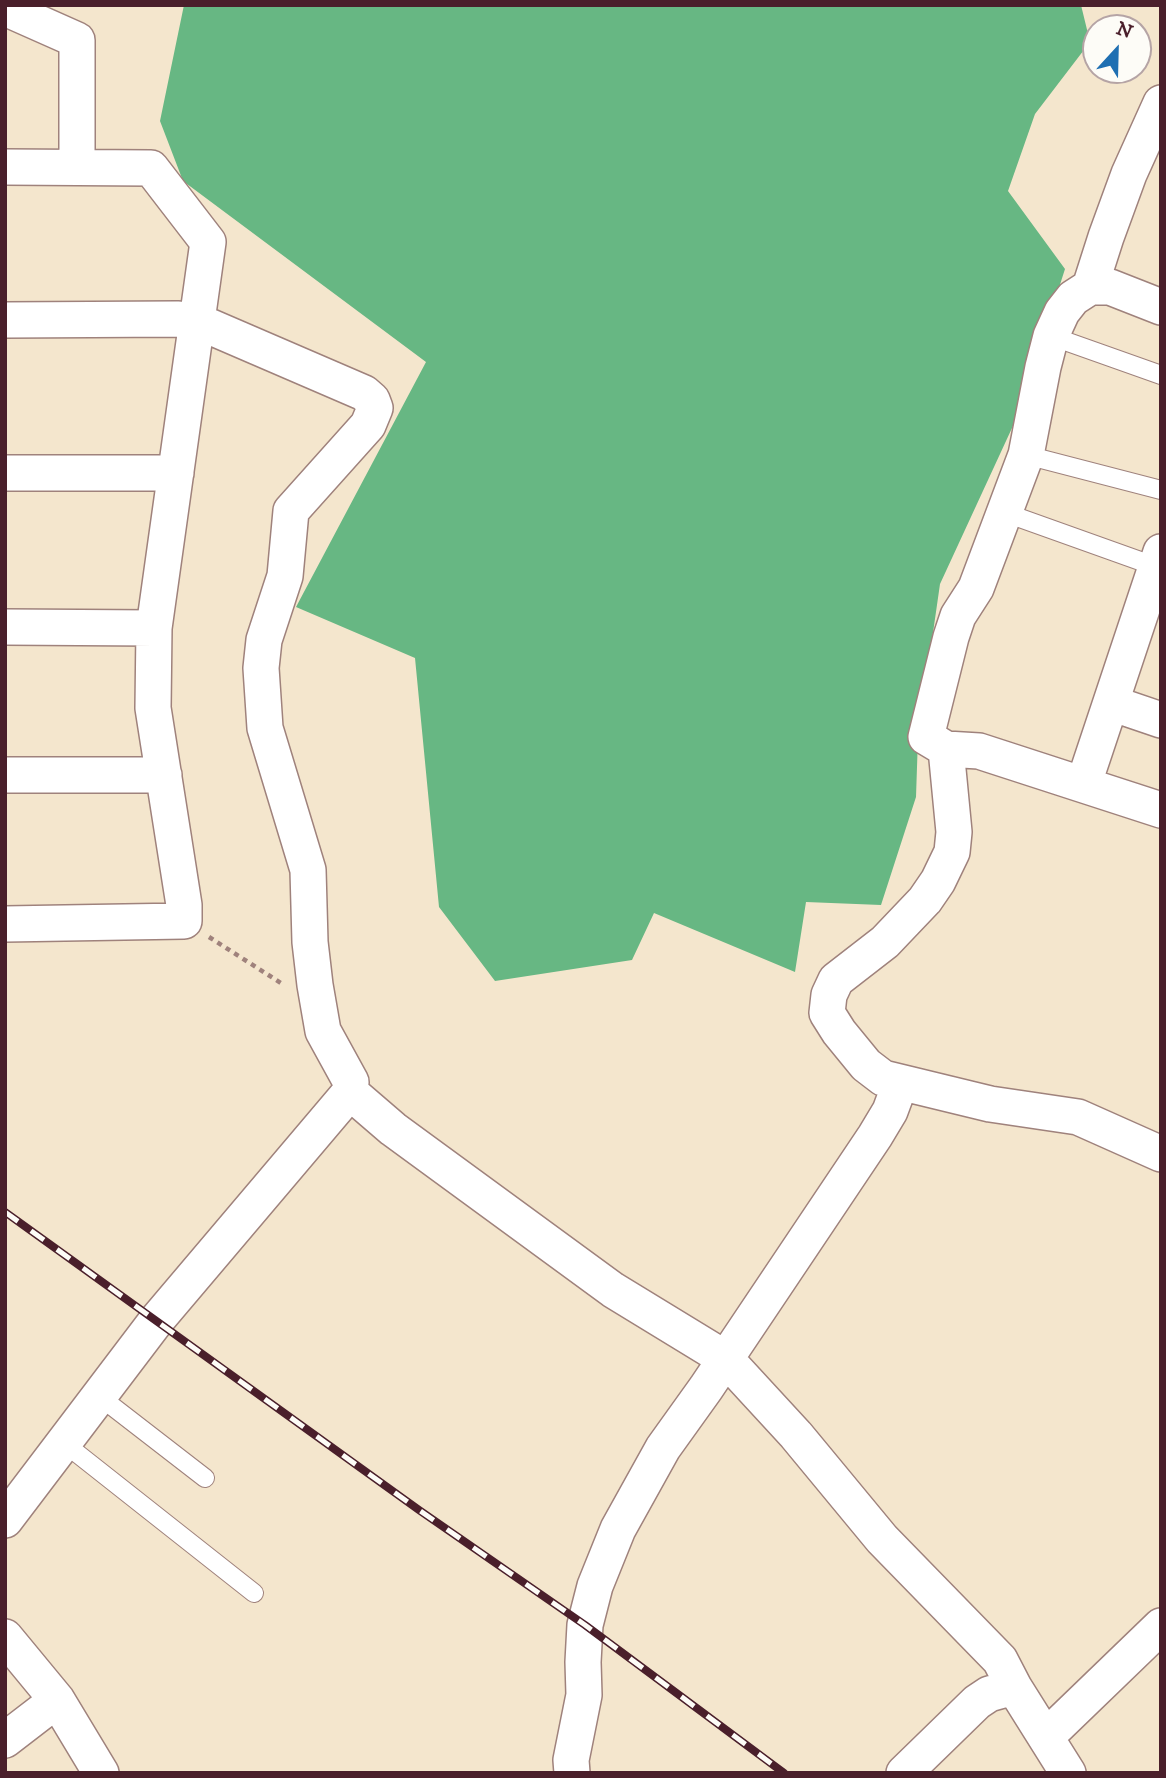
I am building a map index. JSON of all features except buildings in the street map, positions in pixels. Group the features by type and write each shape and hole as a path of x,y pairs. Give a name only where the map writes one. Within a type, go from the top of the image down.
{"street":[{"path":"5,8 77,40 78,166"},
{"path":"1090,287 1129,174 1161,103"},
{"path":"5,166 151,168 208,242 154,628 153,708 184,905 184,922 5,924"},
{"path":"1161,307 1110,287 1090,287 1073,298 1062,312 1051,336 1043,367 1026,455 976,587 958,616 926,737 946,749 979,751 1161,810"},
{"path":"5,320 197,321 364,393 372,400 375,408 368,425 291,511 285,576 264,640 261,668 265,728 309,870 310,942 318,1007 323,1031 351,1082 349,1092 156,1321 5,1520"},
{"path":"5,473 176,472"},
{"path":"1084,783 1159,560"},
{"path":"5,627 154,628"},
{"path":"1111,703 1161,720"},
{"path":"946,749 954,832 952,852 925,900 885,942 836,980 829,995 827,1013 866,1065 883,1078 990,1104 1078,1117 1161,1154"},
{"path":"5,775 164,775"},
{"path":"572,1773 571,1760 584,1695 585,1625 595,1586 618,1529 647,1473 875,1136 890,1111 900,1084"},
{"path":"349,1092 393,1129 613,1290 726,1359 796,1435 882,1539 1000,1660 1068,1773"},
{"path":"1047,1736 1161,1626"},
{"path":"5,1637 57,1700 101,1773"},
{"path":"904,1773 977,1702 989,1694 1014,1687"},
{"path":"5,1740 57,1700"}],"lane":[{"path":"1051,336 1161,375"},
{"path":"1026,455 1161,490"},
{"path":"1003,512 1159,560"},
{"path":"99,1396 205,1478"},
{"path":"64,1443 254,1593"}],"path":[{"path":"184,922 318,1007"}],"green space":[{"path":"184,5 1081,5 1082,52 1035,114 1008,191 1065,269 1018,415 940,584 918,737 916,797 881,905 806,902 795,972 654,913 632,960 495,981 439,907 415,658 296,607 426,362 183,181 160,121"}],"railway":[{"path":"5,1212 419,1510 585,1625 784,1773"}]}
